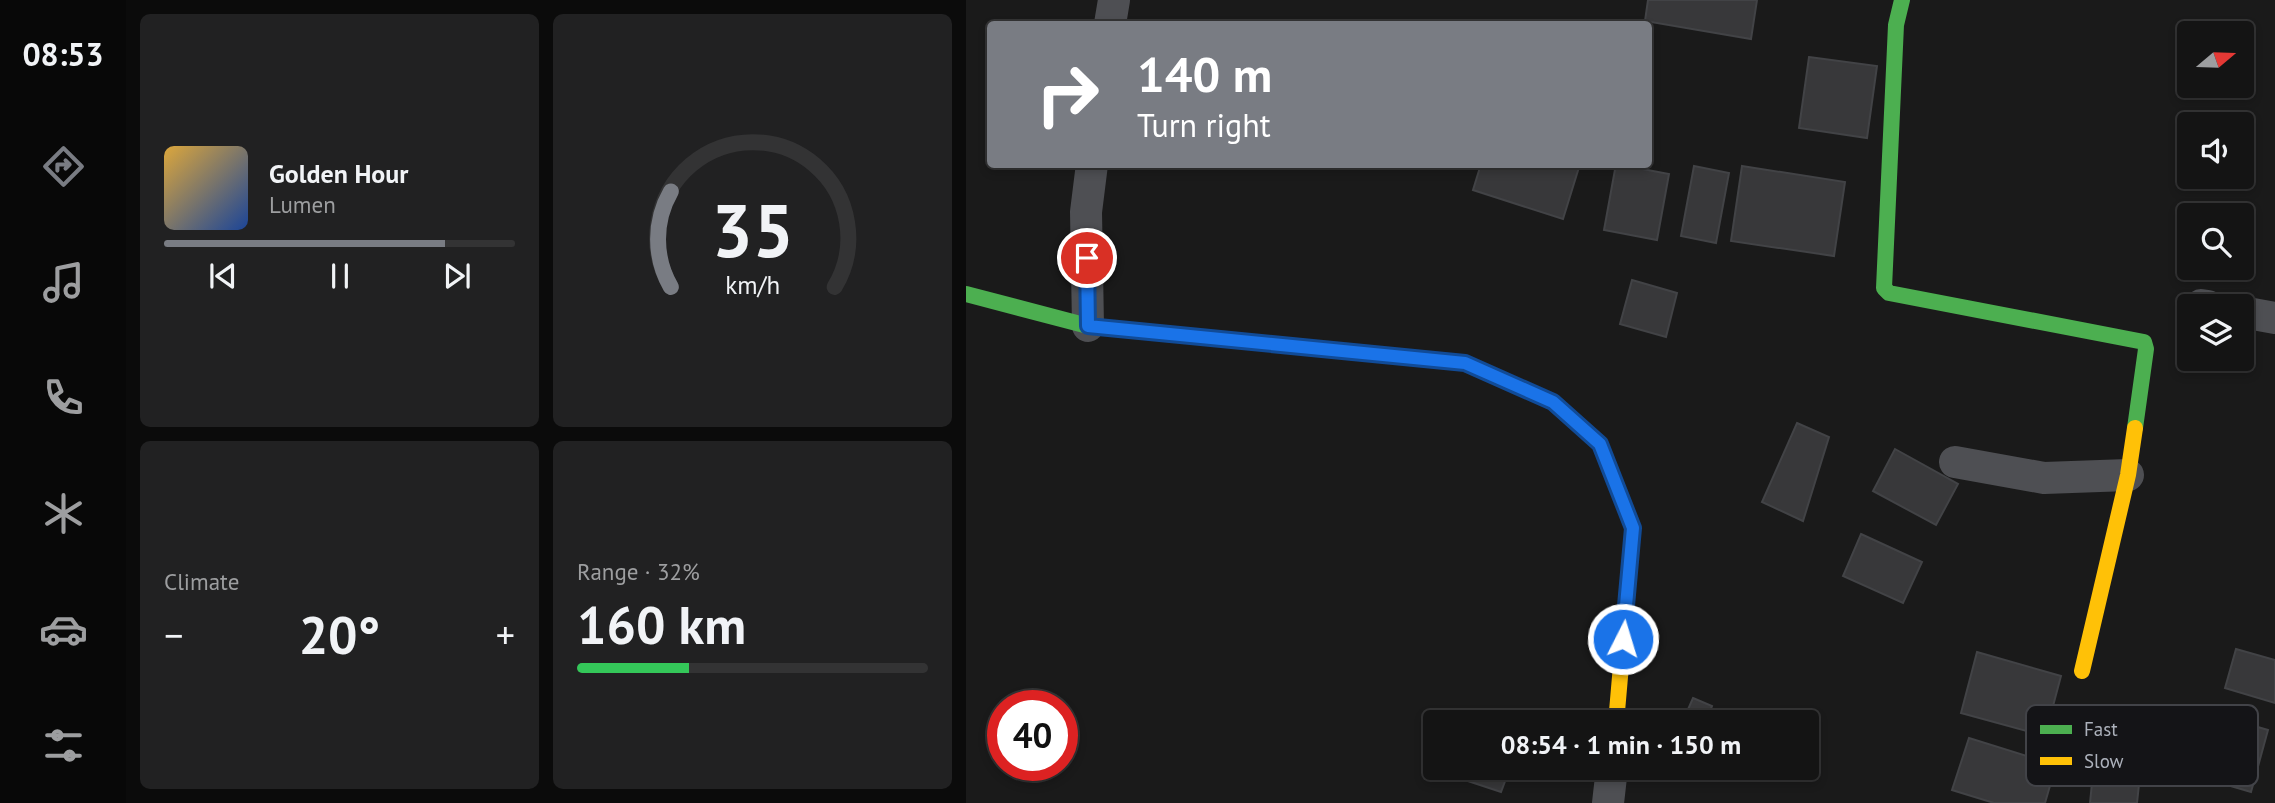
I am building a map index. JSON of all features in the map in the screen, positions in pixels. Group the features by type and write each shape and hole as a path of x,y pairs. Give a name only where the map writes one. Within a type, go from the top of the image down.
{"street":[{"path":"1110,21 1114,0"},
{"path":"1902,0 1896,25 1882,280 1884,288 1889,293 2136,338 2144,342 2146,349 2127,475 2082,671"},
{"path":"1088,326 1086,212 1092,168"},
{"path":"966,294 1088,326 1465,363 1553,402 1600,444 1633,528 1617,710"},
{"path":"2254,314 2275,318"},
{"path":"1955,462 2044,478 2127,475"},
{"path":"1608,803 1611,780"}],"building":[{"path":"1648,0 1757,0 1751,39 1645,21"},
{"path":"1809,57 1877,66 1867,138 1799,128"},
{"path":"1694,166 1729,173 1716,243 1681,236"},
{"path":"1742,166 1845,182 1834,256 1731,241"},
{"path":"1480,168 1579,168 1563,219 1473,190"},
{"path":"1615,168 1637,168 1669,174 1657,240 1604,230"},
{"path":"1632,280 1677,293 1666,337 1620,324"},
{"path":"1797,423 1829,437 1803,521 1762,502"},
{"path":"1895,449 1958,484 1936,525 1873,491"},
{"path":"1861,534 1922,562 1903,603 1843,576"},
{"path":"2236,649 2275,660 2275,703 2225,688"},
{"path":"1977,652 2061,676 2053,705 2026,705 2026,731 1961,713"},
{"path":"1693,698 1712,706 1710,710 1688,710"},
{"path":"2258,727 2268,730 2258,766"},
{"path":"1969,738 2026,756 2026,786 2050,786 2045,803 1994,803 1952,790"},
{"path":"1465,780 1506,780 1501,792"},
{"path":"2092,786 2139,786 2137,803 2090,803"},
{"path":"2231,786 2253,786 2251,792"}],"traffic: fast":[{"path":"1902,0 1896,25 1884,288 1889,293 2144,342 2146,349 2135,428"},
{"path":"966,294 1088,326 1465,363 1553,402 1600,444 1633,528 1627,596"}],"traffic: slow":[{"path":"2082,671 2128,475 2135,428"},
{"path":"1617,710 1627,596"}],"route":[{"path":"1087,258 1088,326 1465,363 1553,402 1600,444 1633,528 1623,639"}]}
